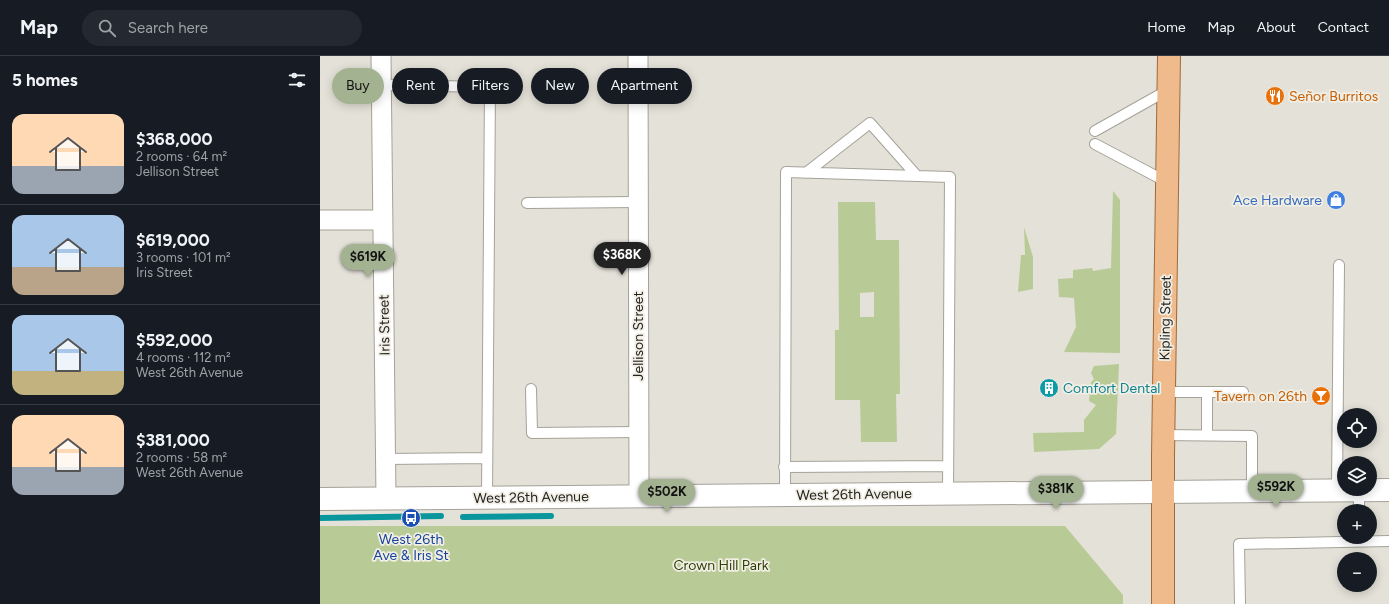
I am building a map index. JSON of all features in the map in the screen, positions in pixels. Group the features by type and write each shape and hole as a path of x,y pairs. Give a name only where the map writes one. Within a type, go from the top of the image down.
{"main road":[{"name":"Kipling Street","path":"1164,604 1163,492 1169,56"}],"street":[{"name":"Iris Street","path":"381,56 381,68"},
{"name":"Jellison Street","path":"638,56 639,496"},
{"name":"Iris Street","path":"381,104 386,499"},
{"path":"320,220 383,220"},
{"name":"West 26th Avenue","path":"320,499 1337,490"},
{"name":"West 26th Avenue","path":"1349,496 1359,501 1389,490"}],"lane":[{"path":"384,85 490,87 487,498"},
{"path":"1095,131 1168,90"},
{"path":"806,173 870,123 917,176"},
{"path":"1095,144 1167,182"},
{"path":"785,495 786,172 950,177 948,493"},
{"path":"527,203 638,202"},
{"path":"1337,456 1339,264"},
{"path":"531,389 532,433 638,432"},
{"path":"1164,392 1243,392"},
{"path":"1207,392 1207,435"},
{"path":"1164,435 1252,436 1252,491"},
{"path":"386,459 487,458"},
{"path":"784,467 948,466"},
{"path":"1240,604 1239,544 1337,540"},
{"path":"1377,540 1389,541"}],"green space":[{"path":"1113,191 1120,200 1120,353 1064,352 1076,327 1074,298 1059,297 1058,279 1073,278 1073,270 1092,268 1093,271 1111,268"},
{"path":"838,202 875,202 876,240 899,240 900,394 896,394 897,442 861,442 860,400 835,400 835,330 839,330","holes":["874,292 874,317 860,317 860,293"]},
{"path":"1024,227 1033,257 1033,289 1018,292 1021,255 1025,255"},
{"path":"1119,364 1116,434 1099,449 1034,452 1033,433 1084,432 1084,420 1096,405 1089,401 1091,382 1094,379 1091,373 1094,366"},
{"name":"Crown Hill Park","path":"320,526 1065,526 1123,595 1123,604 320,604"}],"waterway":[{"path":"320,518 441,516"},
{"path":"463,517 551,516"}],"place":[{"name":"Señor Burritos","path":"1275,96"},
{"name":"Ace Hardware","path":"1336,200"},
{"name":"Comfort Dental","path":"1049,388"},
{"name":"Tavern on 26th","path":"1321,396"},
{"name":"West 26th Ave & Iris St","path":"411,518"}]}
